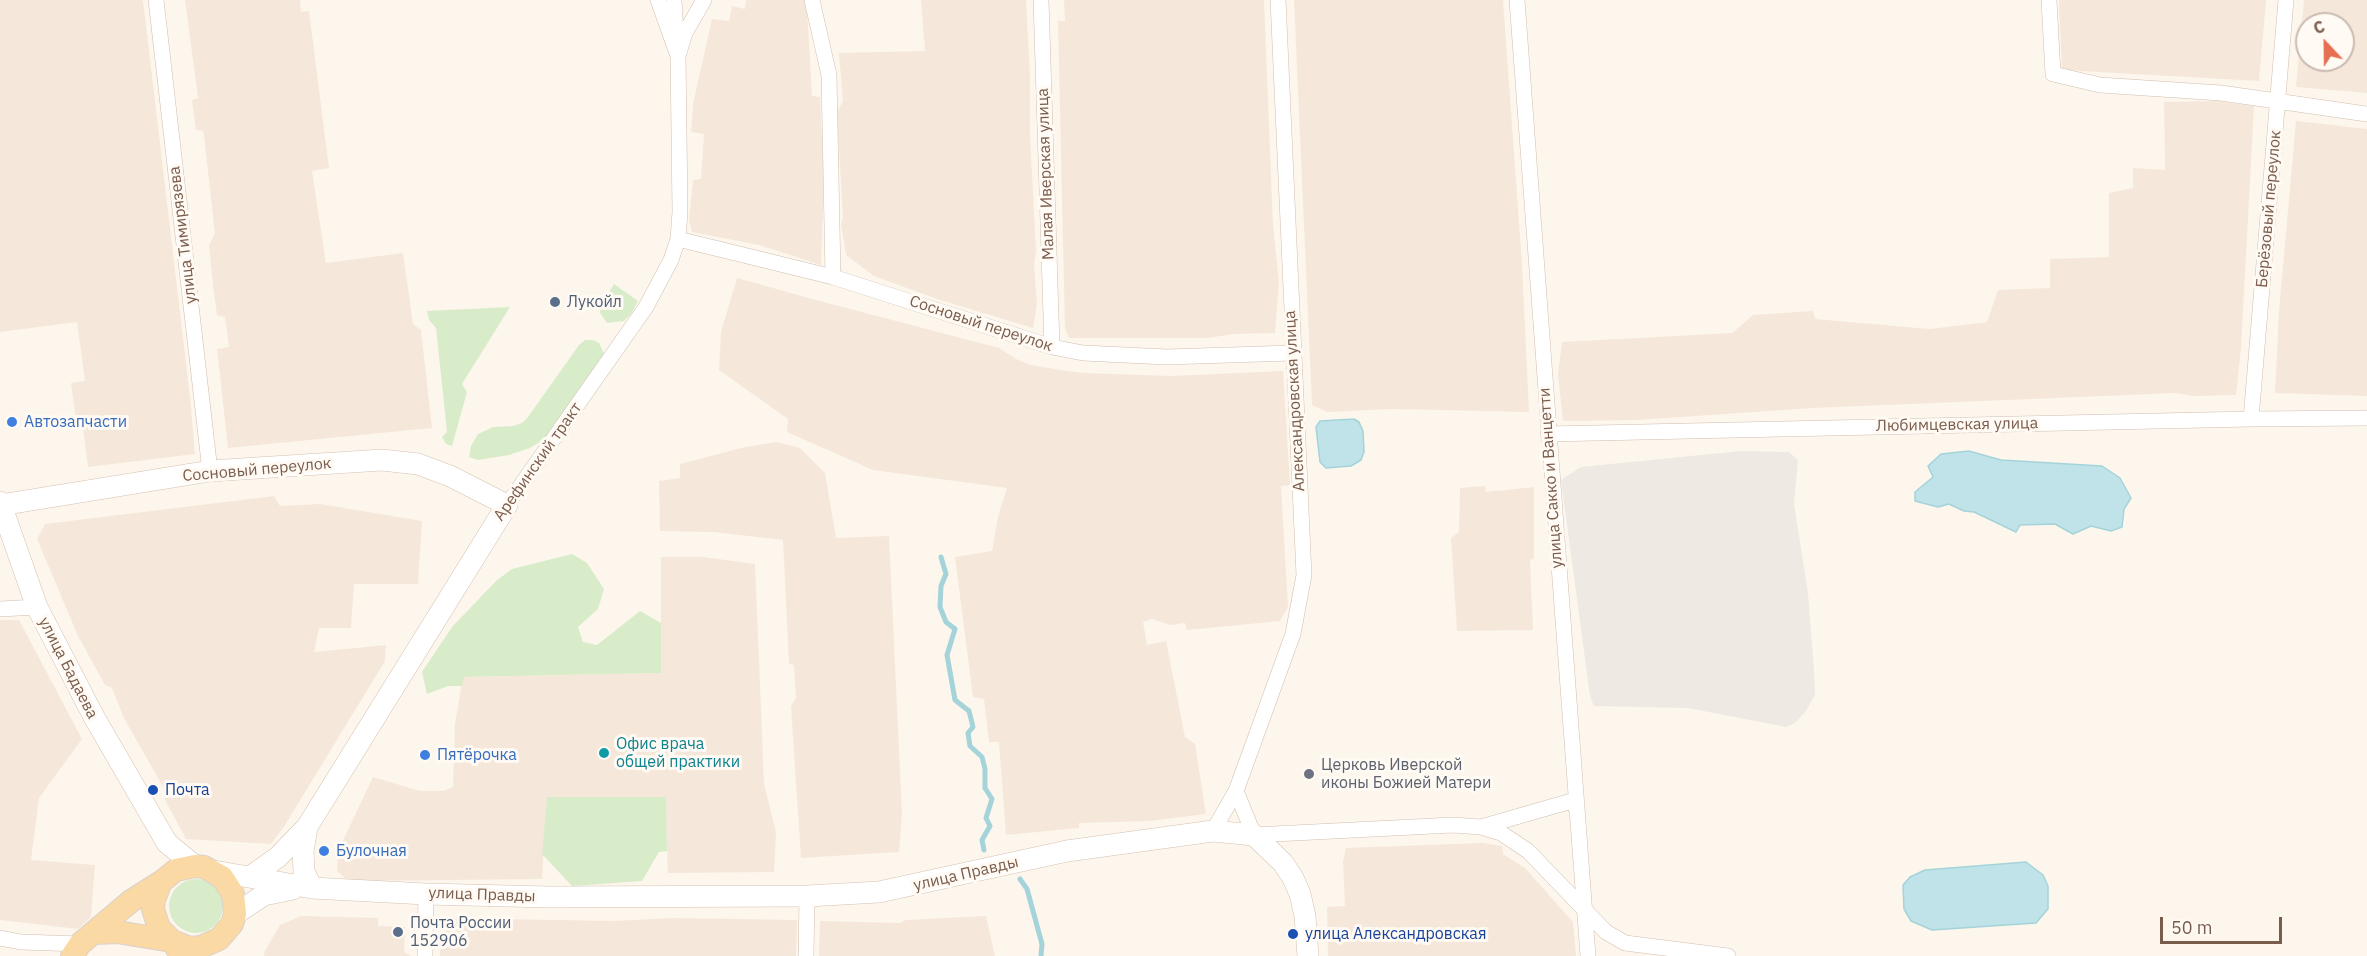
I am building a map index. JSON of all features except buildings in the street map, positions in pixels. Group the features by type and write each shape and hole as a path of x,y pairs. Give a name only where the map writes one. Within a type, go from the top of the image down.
{"main road":[{"path":"82,944 131,901 176,870 204,868 222,877 233,894 231,956"},
{"path":"165,879 154,900 153,909 159,928 177,949"},
{"path":"82,944 117,932 177,949 210,945 219,939 233,919"}],"street":[{"name":"улица Тимирязева","path":"156,0 210,471"},
{"path":"658,0 678,56"},
{"path":"674,0 678,56"},
{"name":"Арефинский тракт","path":"250,877 278,857 307,827 507,506 646,307 667,268 678,239 680,212 678,56 685,33 704,0"},
{"path":"812,0 830,75 833,277"},
{"name":"Малая Иверская улица","path":"1041,0 1052,347"},
{"name":"Александровская улица","path":"1213,831 1236,791 1293,634 1304,575 1292,353 1278,0"},
{"name":"улица Сакко и Ванцетти","path":"1517,0 1575,800 1586,910"},
{"path":"2049,0 2053,74 2100,85 2221,93 2367,114"},
{"name":"Берёзовый переулок","path":"2251,419 2286,0"},
{"name":"Сосновый переулок","path":"678,239 833,277 1052,347 1083,353 1167,357 1292,353"},
{"name":"Любимцевская улица","path":"1548,434 2367,418"},
{"name":"Сосновый переулок","path":"0,504 210,471 382,460 418,465 450,476 507,506"},
{"name":"улица Бадаева","path":"0,504 37,607 94,717 153,823 166,843 204,868"},
{"path":"0,609 37,607"},
{"path":"1236,791 1254,835 1283,863 1293,878 1305,916 1308,956"},
{"path":"1481,826 1575,800"},
{"name":"улица Бадаева","path":"153,823 162,844 165,879"},
{"name":"улица Правды","path":"204,868 312,888 426,894 549,897 807,896 879,892 1067,852 1213,831 1254,835 1453,825 1481,826 1501,833 1528,851 1606,932 1625,943 1728,956"},
{"path":"307,827 303,851 304,872 312,888"},
{"name":"улица Правды","path":"233,919 264,896 284,890 312,888"},
{"path":"425,956 426,894"},
{"path":"806,956 807,896"},
{"path":"1586,910 1588,956"},
{"path":"0,938 21,942 82,944"}],"shaded area":[{"path":"0,0 143,0 195,454 88,467 82,419 76,420 71,383 85,381 77,322 0,332"},
{"path":"185,0 300,0 301,12 309,11 329,168 312,171 326,263 403,253 413,324 421,330 432,428 228,448 217,349 229,347 225,317 217,315 213,285 209,245 215,234 204,136 203,131 196,130 192,100 198,98"},
{"path":"746,0 805,0 807,6 812,96 820,97 824,181 821,265 759,245 692,232 689,220 693,180 701,179 704,134 691,132 693,104 712,19 729,21 732,6 745,9"},
{"path":"921,0 1026,0 1036,251 1034,264 1037,304 1033,328 937,299 874,276 846,255 841,224 843,218 837,112 843,101 839,53 925,51"},
{"path":"1064,0 1264,0 1273,225 1279,282 1275,333 1233,334 1208,338 1069,338 1065,328 1058,21 1065,21"},
{"path":"1294,0 1503,0 1522,265 1529,412 1393,409 1327,412 1312,405"},
{"path":"2059,0 2266,0 2259,81 2062,70"},
{"path":"2304,0 2367,0 2367,93 2296,87 2297,72 2355,72 2355,12 2303,12"},
{"path":"2217,101 2254,106 2241,348 2236,395 2193,396 2176,393 1813,408 1637,420 1563,421 1558,374 1562,342 1732,333 1753,315 1813,311 1815,319 1930,329 1987,322 1998,290 2050,288 2050,259 2109,257 2109,193 2133,188 2133,168 2165,170 2164,102"},
{"path":"2296,121 2367,129 2367,396 2275,393 2279,311"},
{"path":"737,278 999,348 1031,365 1060,370 1172,376 1283,371 1290,485 1281,486 1288,607 1280,621 1187,630 1185,623 1170,625 1152,619 1143,622 1147,645 1166,641 1185,737 1195,744 1206,814 1150,821 1079,823 1079,828 1006,835 999,742 989,742 984,699 973,697 955,557 992,551 998,517 1007,488 873,470 787,432 788,419 719,370 721,332"},
{"path":"777,442 800,448 825,473 836,538 889,536 902,814 899,852 801,858 791,706 796,698 794,665 789,664 783,540 714,532 660,531 659,481 680,478 680,464 745,447"},
{"path":"1741,451 1789,452 1798,460 1794,504 1808,593 1815,695 1806,711 1795,723 1786,727 1688,708 1594,706 1590,696 1561,480 1581,467"},
{"path":"1485,486 1486,492 1534,487 1534,559 1530,560 1533,630 1457,631 1451,538 1459,532 1460,488"},
{"path":"274,496 280,506 320,504 422,521 418,584 354,584 351,628 319,628 314,652 386,645 385,661 285,825 271,844 186,839 164,798 167,794 124,718 112,688 105,685 78,636 37,539 45,524"},
{"path":"661,557 703,557 755,564 764,783 776,833 774,872 668,873 665,797 547,797 542,879 348,881 337,871 338,851 373,777 420,791 443,791 453,787 455,724 463,677 661,673"},
{"path":"0,620 19,620 82,739 39,798 31,860 95,865 91,917 78,929 0,920"},
{"path":"1482,843 1502,846 1503,854 1525,868 1573,922 1576,956 1328,956 1327,907 1345,906 1343,862 1346,848"},
{"path":"301,916 378,918 378,926 405,927 404,952 411,956 264,956 280,925"},
{"path":"986,916 995,956 819,956 820,921 900,923 906,920"},
{"path":"442,918 613,921 674,918 797,920 796,956 440,956"}],"green space":[{"path":"614,284 638,301 624,321 607,323 600,313 600,307"},
{"path":"510,307 462,384 467,392 452,446 446,444 442,437 447,432 436,328 429,320 427,311"},
{"path":"585,340 599,343 604,353 546,438 530,448 509,455 478,460 469,457 471,446 478,434 493,427 522,423 528,417 579,345"},
{"path":"572,554 587,563 604,589 598,609 578,627 583,642 597,645 640,611 661,623 661,673 464,677 462,686 448,686 427,694 422,672 452,627 496,581 512,569"},
{"path":"547,797 666,797 667,851 659,852 642,881 572,886 542,854"},
{"path":"191,879 201,879 211,883 219,891 223,906 219,921 211,929 201,933 191,933 181,929 173,921 169,911 169,901 173,891 181,883"}],"water":[{"path":"1354,419 1359,422 1363,431 1364,452 1361,460 1351,466 1326,468 1320,462 1316,427 1320,421"},
{"path":"1969,451 2001,460 2102,466 2120,478 2131,498 2124,509 2122,527 2111,531 2091,526 2073,534 2055,524 2020,525 2016,532 1974,512 1964,511 1949,504 1938,507 1915,501 1915,492 1933,477 1928,466 1941,454"},
{"path":"2026,862 2043,875 2048,886 2048,909 2036,923 1932,930 1911,921 1904,909 1903,885 1910,877 1925,870"}],"waterway":[{"path":"941,557 946,574 941,586 940,607 946,622 955,629 947,655 955,700 969,711 973,727 968,733 970,746 982,757 985,769 985,788 992,799 986,818 990,826 982,840 984,850"},
{"path":"1020,879 1027,889 1042,944 1041,956"}],"place":[{"name":"Лукойл","path":"555,302"},
{"name":"Автозапчасти","path":"12,422"},
{"name":"Офис врача общей практики","path":"604,753"},
{"name":"Пятёрочка","path":"425,755"},
{"name":"Церковь Иверской иконы Божией Матери","path":"1309,774"},
{"name":"Почта","path":"153,790"},
{"name":"Булочная","path":"324,851"},
{"name":"Почта России 152906","path":"398,932"},
{"name":"улица Александровская","path":"1293,934"}]}
